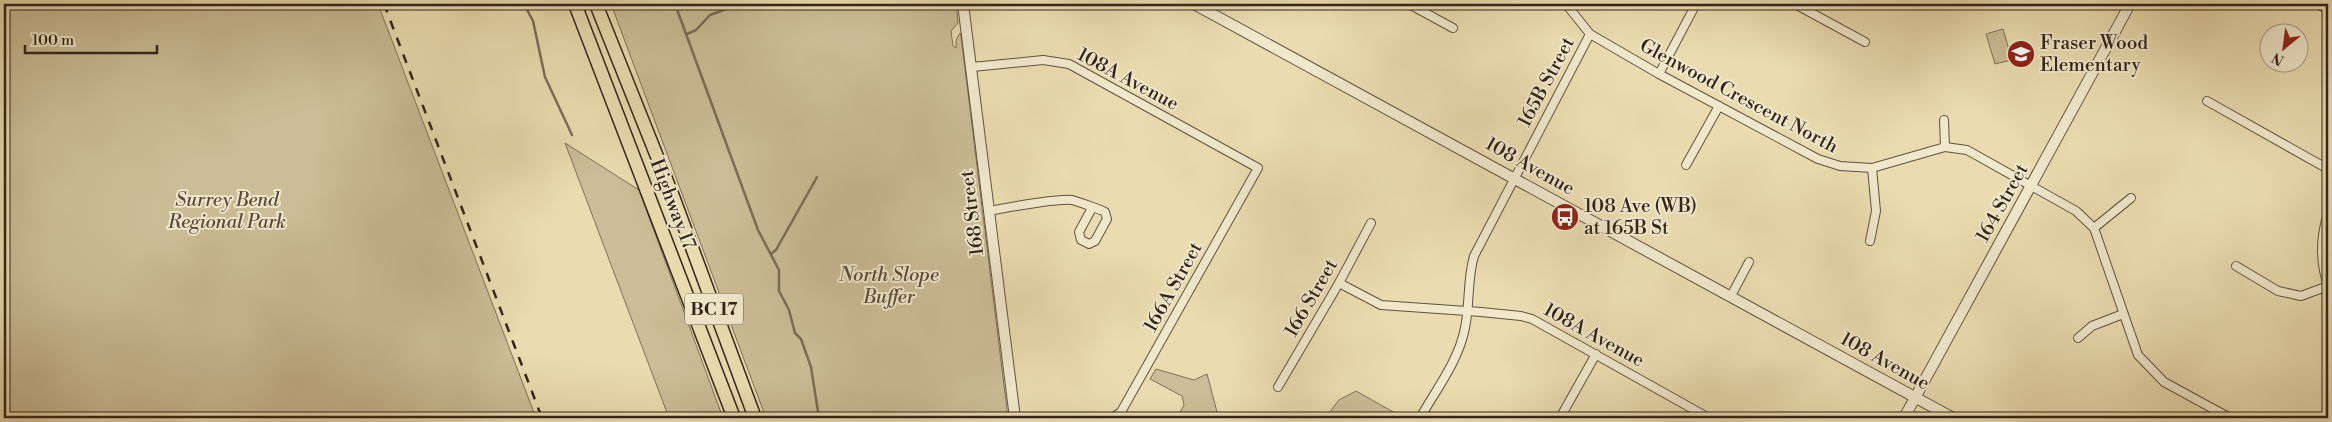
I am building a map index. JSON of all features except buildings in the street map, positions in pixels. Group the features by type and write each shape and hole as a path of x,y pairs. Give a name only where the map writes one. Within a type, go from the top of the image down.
{"highway":[{"name":"Highway 17","path":"575,4 654,205 734,418"},
{"name":"Highway 17","path":"596,4 674,199 755,418"}],"street":[{"name":"168 Street","path":"963,4 1015,418"},
{"name":"108 Avenue","path":"1194,4 1953,418"},
{"path":"1409,4 1453,28"},
{"name":"Glenwood Crescent North","path":"1566,4 1590,34 1659,74 1818,159 1840,166 1872,168 1945,147 1967,150 2076,211 2094,228 2138,355 2164,382 2230,418"},
{"path":"1659,74 1696,4"},
{"path":"1795,4 1865,42"},
{"name":"164 Street","path":"1904,418 2130,4"},
{"path":"2318,4 2328,10"},
{"name":"165B Street","path":"1420,418 1458,349 1465,330 1468,274 1474,256 1590,34"},
{"name":"108A Avenue","path":"972,67 1044,60 1069,64 1258,168"},
{"path":"2207,101 2328,169"},
{"path":"1686,165 1719,106"},
{"path":"1944,120 1945,147"},
{"name":"166A Street","path":"1112,418 1121,412 1258,168"},
{"path":"1870,241 1876,212 1872,168"},
{"path":"2094,228 2131,198"},
{"path":"989,211 1071,200 1097,208 1105,212 1107,219 1095,241 1089,244 1081,240 1079,232 1092,208"},
{"path":"2236,266 2278,291 2301,296 2328,286 2324,274 2322,243 2328,214"},
{"name":"166 Street","path":"1278,387 1339,283 1371,223"},
{"path":"1731,296 1749,262"},
{"name":"108A Avenue","path":"1339,283 1381,305 1521,316 1532,319 1709,418"},
{"path":"2078,338 2092,326 2123,314"},
{"path":"1560,418 1596,354"}],"green space":[{"name":"Surrey Bend Regional Park","path":"4,4 378,4 536,418 4,418"},
{"name":"North Slope Buffer","path":"611,4 956,4 958,23 951,31 953,46 956,48 956,40 960,33 961,36 1008,418 766,418"},
{"path":"2003,29 2012,60 1995,64 1986,34"},
{"path":"565,143 639,190 723,418 669,418"},
{"path":"1156,369 1194,380 1207,374 1217,412 1228,418 1177,418 1184,405 1182,396 1150,379"},
{"path":"1356,391 1404,418 1325,418 1339,400"}],"waterway":[{"path":"524,4 533,21 545,77 572,135"},
{"path":"675,4 758,230 779,270 779,291 789,310 795,333 801,339 811,367 819,418"},
{"path":"687,34 696,30 710,15 740,4"},
{"path":"772,253 776,250 817,177"}],"railway":[{"path":"384,4 542,418"}],"place":[{"name":"Fraser Wood Elementary","path":"2021,54"},
{"name":"108 Ave (WB) at 165B St","path":"1565,217"}]}
